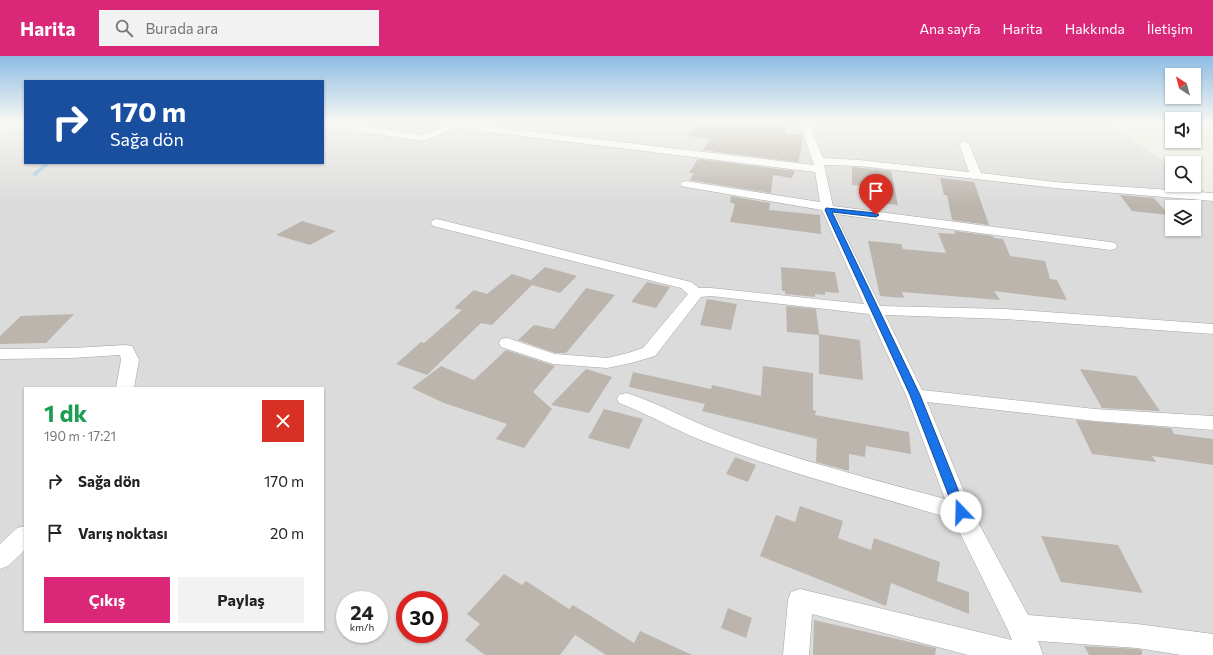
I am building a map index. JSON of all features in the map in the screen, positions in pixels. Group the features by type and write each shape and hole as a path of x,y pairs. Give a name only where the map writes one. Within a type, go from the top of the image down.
{"street":[{"path":"673,149 819,165 859,163 1062,186 1213,197"},
{"path":"814,149 819,165 828,208 874,310 915,395 961,512 1020,627 1030,655"},
{"path":"966,149 976,176"},
{"path":"686,184 828,208 1110,246"},
{"path":"437,223 679,283 686,285 696,293 711,292 874,310 1005,314 1213,329"},
{"path":"507,343 553,359 607,363 631,358 649,352 696,293"},
{"path":"0,354 72,353 126,350 130,360 125,387"},
{"path":"915,395 1095,415 1213,423"},
{"path":"626,399 649,407 680,423 716,438 754,452 961,512"},
{"path":"0,559 24,536"},
{"path":"796,655 800,600 1018,655"},
{"path":"1020,627 1137,636 1213,647"}],"shaded area":[{"path":"0,149 24,149 24,164 324,164 324,149 1146,149 1165,163 1165,192 1201,192 1201,189 1213,198 1213,655 0,655"}],"building":[{"path":"704,149 801,149 798,162 703,150"},
{"path":"698,159 795,171 792,178 773,175 771,193 690,180 694,173 689,173"},
{"path":"852,167 891,171 898,205 865,201 864,186 852,185"},
{"path":"940,178 974,182 989,225 952,220 947,195 944,195"},
{"path":"1120,195 1154,198 1165,210 1165,215 1132,211"},
{"path":"731,196 770,203 769,210 820,215 821,234 730,222 735,204 730,202"},
{"path":"302,221 336,231 310,245 276,235"},
{"path":"954,231 993,236 994,238 1003,239 1010,256 1045,261 1050,279 1057,280 1067,300 994,291 1000,300 902,292 904,298 880,296 868,241 901,244 903,249 946,253 938,233 955,234"},
{"path":"545,267 577,276 560,293 532,285 492,325 481,323 427,375 396,364 421,342 424,343 462,310 454,308 474,290 487,294 512,274 531,280"},
{"path":"781,267 835,272 839,293 825,292 825,295 815,294 815,297 785,294 785,291 782,291"},
{"path":"647,282 670,287 656,308 631,302"},
{"path":"586,288 615,295 566,353 555,353 518,340 534,325 554,329"},
{"path":"707,299 737,304 731,330 700,325"},
{"path":"786,306 816,309 819,334 860,340 863,380 819,374 819,335 787,332"},
{"path":"74,314 46,343 0,344 0,336 21,316"},
{"path":"506,350 555,366 533,392 552,409 524,448 496,439 507,424 444,403 412,388 441,366 474,380"},
{"path":"763,366 813,373 813,410 816,411 815,415 909,432 911,454 866,446 865,457 849,454 849,471 816,462 817,439 702,411 705,404 629,387 633,372 711,389 712,385 761,396"},
{"path":"586,369 612,377 589,413 551,405"},
{"path":"1080,369 1136,376 1160,411 1102,408"},
{"path":"604,409 643,419 629,449 588,438"},
{"path":"1076,420 1171,428 1174,434 1213,439 1213,465 1152,456 1156,462 1092,454"},
{"path":"735,457 756,465 748,482 726,474"},
{"path":"800,506 843,521 838,538 871,550 874,538 940,562 937,581 969,592 969,614 891,583 886,606 760,556 776,515 795,522"},
{"path":"1041,536 1118,545 1143,593 1061,582"},
{"path":"504,574 522,585 526,581 569,609 573,605 634,643 640,631 692,655 606,655 575,635 560,655 485,655 465,640 480,624 467,614"},
{"path":"728,608 752,618 746,638 721,628"},
{"path":"814,620 936,648 935,655 813,655"},
{"path":"1084,646 1137,649 1142,650 1142,655 1089,655"}],"waterway":[{"path":"35,174 47,164"}],"route":[{"path":"876,215 828,210 915,395 961,512"}]}
